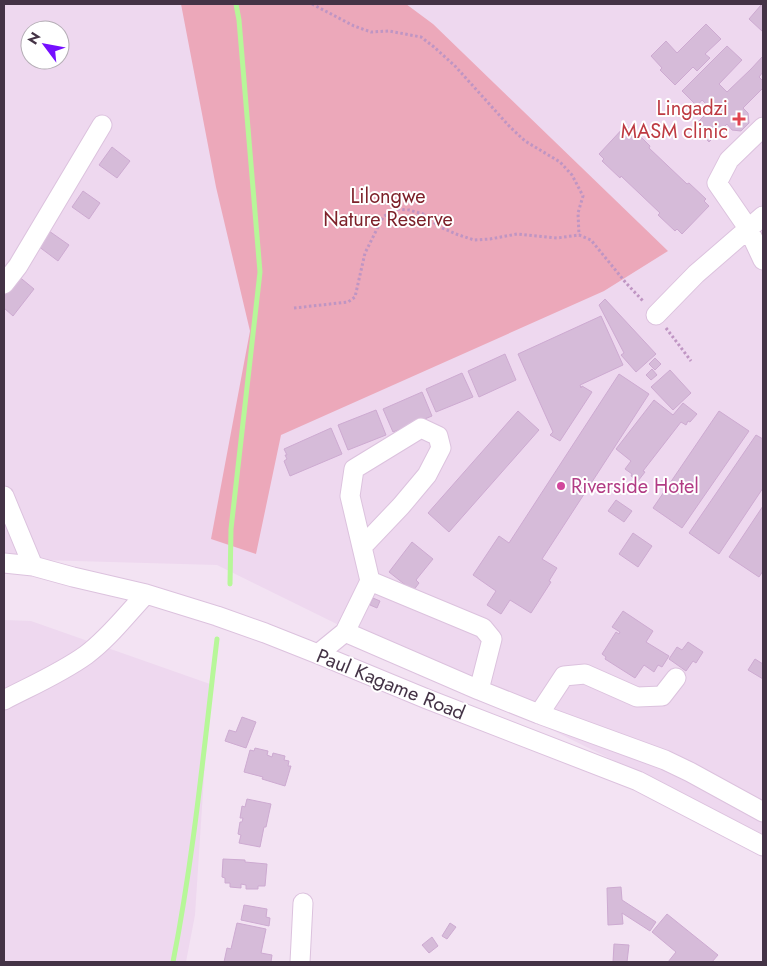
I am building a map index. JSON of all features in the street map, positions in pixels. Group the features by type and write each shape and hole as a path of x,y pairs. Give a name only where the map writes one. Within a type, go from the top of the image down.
{"street":[{"path":"4,284 18,266 102,125"},
{"path":"763,127 729,160 717,183 748,228 763,260"},
{"path":"656,315 696,274 763,216"},
{"path":"318,654 345,632 370,581 362,547 350,496 354,469 421,428 438,436 441,448 427,475 362,547"},
{"path":"4,496 33,566"},
{"name":"Paul Kagame Road","path":"4,563 33,566 146,594 217,616 638,781 763,846"},
{"path":"370,581 483,628 492,639 479,690"},
{"path":"4,700 87,654 103,640 146,594"},
{"path":"345,632 479,690 665,760 763,812"},
{"path":"539,714 564,676 585,674 636,698 662,696 676,678"},
{"path":"300,962 304,903"}],"path":[{"path":"312,4 354,26 371,32 389,31 421,37 434,47 455,66 510,128 526,141 560,162 572,175 583,196 578,213 579,234"},
{"path":"294,308 348,302 355,297 366,253 382,217 395,209 409,210 423,214 440,227 474,240 517,234 556,238 579,234 591,240 626,283 656,315 691,361"}],"shaded area":[{"path":"4,4 763,4 763,834 217,565 4,559"},
{"path":"4,620 31,621 210,684 195,915 186,962 4,962"}],"green space":[{"name":"Lilongwe Nature Reserve","path":"181,4 406,4 433,24 668,251 604,291 281,435 256,554 211,539 250,331 216,187"}],"building":[{"path":"760,4 763,4 763,32 749,19"},
{"path":"706,24 721,39 705,54 710,58 697,71 693,67 675,85 660,70 662,68 651,56 666,41 677,53"},
{"path":"727,46 742,60 719,84 727,92 763,56 763,72 759,77 763,81 763,88 743,108 748,113 749,123 741,131 732,130 727,124 709,142 694,126 711,109 702,100 697,106 682,91"},
{"path":"626,125 631,131 633,129 650,146 649,148 687,184 689,183 706,199 704,201 709,206 682,234 677,229 675,231 658,215 660,213 621,176 620,178 602,161 604,159 599,154"},
{"path":"112,147 130,161 117,178 99,165"},
{"path":"83,191 100,203 89,219 72,207"},
{"path":"49,231 69,245 58,261 38,246"},
{"path":"17,275 34,289 13,316 4,308 4,293"},
{"path":"605,299 656,354 636,372 621,355 624,353 599,305"},
{"path":"601,316 623,365 580,385 581,388 582,386 592,392 560,441 550,435 553,432 518,354"},
{"path":"505,354 516,380 479,397 468,371"},
{"path":"655,358 661,364 655,370 649,364"},
{"path":"652,369 657,375 651,380 646,375"},
{"path":"670,370 691,393 673,410 651,387"},
{"path":"462,373 473,397 436,412 426,389"},
{"path":"619,374 649,394 542,559 557,568 549,581 551,582 531,613 510,600 501,614 487,605 496,591 473,575 499,536 509,543"},
{"path":"422,392 432,416 393,432 383,409"},
{"path":"654,400 673,415 683,403 697,414 686,425 681,422 643,471 645,472 638,481 625,469 631,461 616,449"},
{"path":"376,410 386,435 348,450 338,425"},
{"path":"518,411 539,430 449,532 428,513"},
{"path":"719,411 749,431 682,528 653,508"},
{"path":"331,428 342,454 290,476 284,461 287,459 285,455 287,455 284,449"},
{"path":"756,435 763,439 763,488 719,554 689,533"},
{"path":"616,500 632,511 624,522 608,511"},
{"path":"763,506 763,571 759,577 729,557"},
{"path":"633,533 652,546 638,567 619,554"},
{"path":"412,542 433,559 416,580 419,583 413,591 389,572"},
{"path":"373,598 380,601 377,608 370,605"},
{"path":"623,611 653,631 646,642 669,656 662,667 658,665 654,672 644,665 635,678 605,659 606,657 602,654 616,632 619,634 620,632 612,627"},
{"path":"688,642 703,652 696,663 693,661 686,671 669,659 677,647 682,650"},
{"path":"755,659 763,664 763,679 748,670"},
{"path":"242,717 256,722 246,748 225,741 229,730 236,732"},
{"path":"255,748 268,751 267,755 272,757 273,753 285,756 284,760 289,761 288,766 291,766 285,786 244,772 250,750 254,751"},
{"path":"247,799 271,804 260,847 239,843 241,835 238,834 240,822 242,822 243,818 240,818 242,806 245,807"},
{"path":"223,859 267,864 265,886 258,886 258,889 246,889 246,885 241,884 241,888 230,887 230,883 225,883 225,878 222,877"},
{"path":"621,887 622,900 656,922 650,931 622,913 623,924 608,925 607,888"},
{"path":"244,905 267,909 266,917 270,918 269,926 241,920"},
{"path":"667,914 718,955 712,962 668,962 676,952 652,932"},
{"path":"237,923 266,929 261,953 272,955 271,962 224,962 227,948 231,949"},
{"path":"450,923 456,927 447,939 442,936"},
{"path":"432,937 438,946 429,953 422,945"},
{"path":"614,944 629,945 627,962 613,962"}],"waterway":[{"path":"230,584 231,529 260,272 239,20 236,4"},
{"path":"173,962 193,841 217,639"}],"place":[{"name":"Lingadzi MASM clinic","path":"739,119"},
{"name":"Riverside Hotel","path":"561,486"}]}
